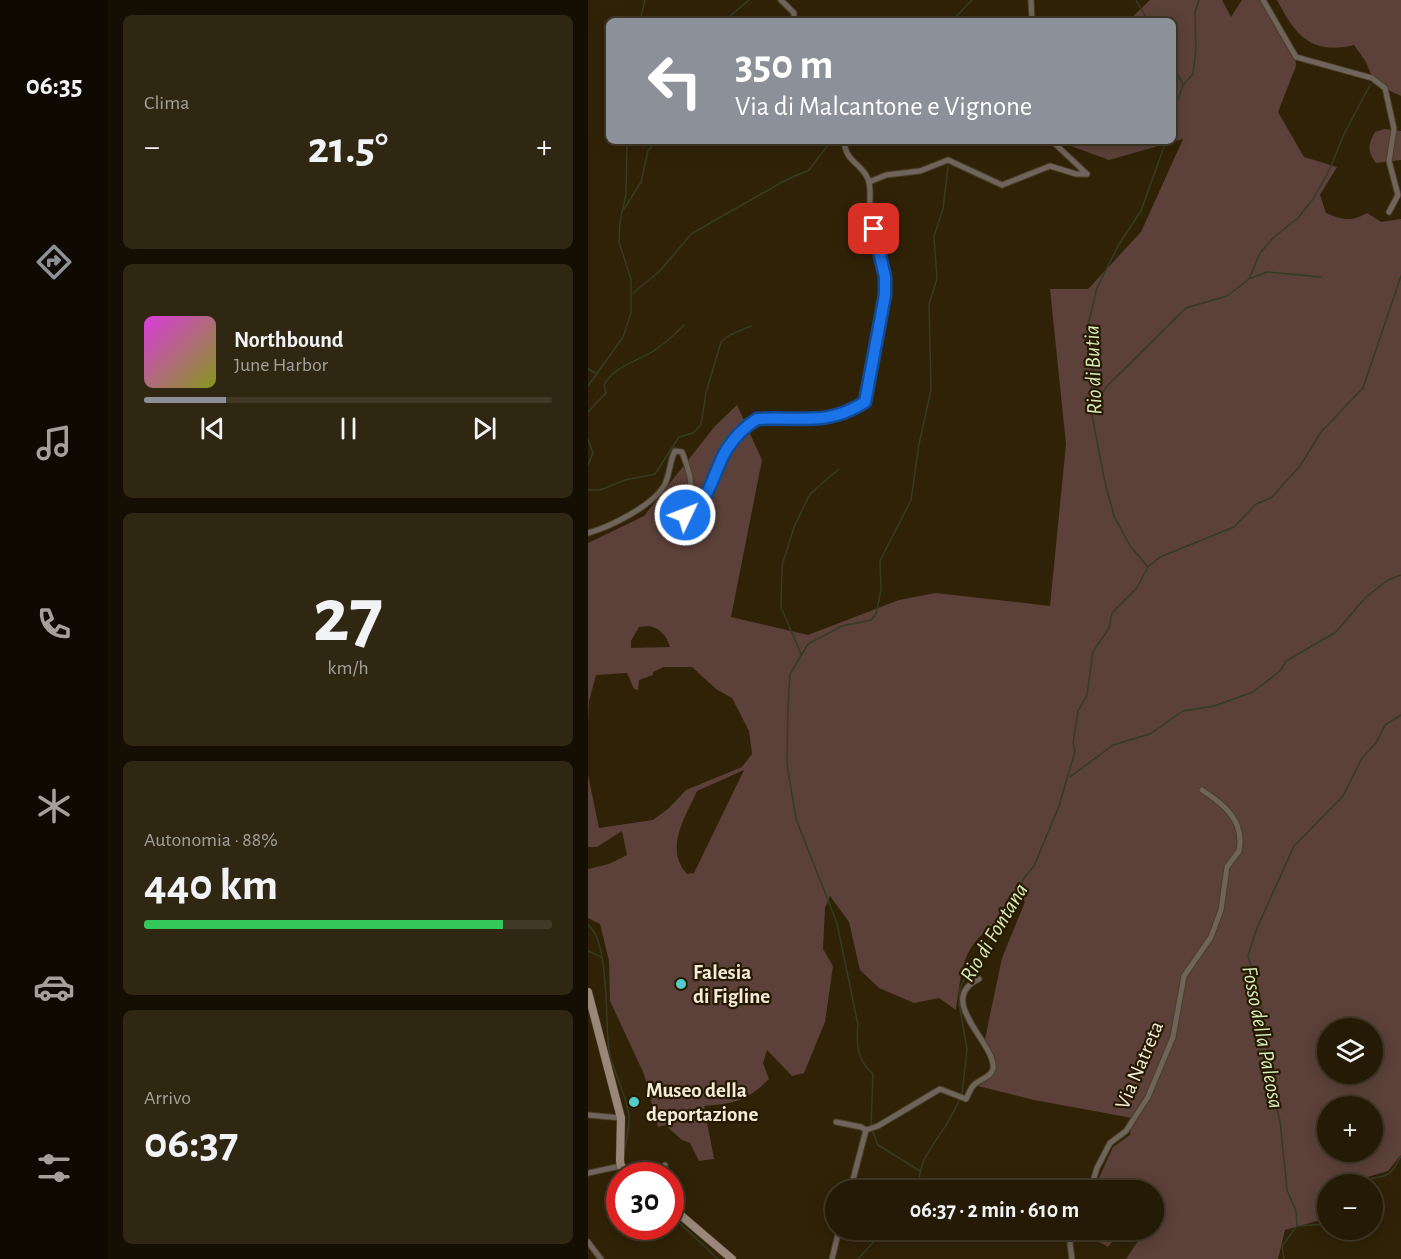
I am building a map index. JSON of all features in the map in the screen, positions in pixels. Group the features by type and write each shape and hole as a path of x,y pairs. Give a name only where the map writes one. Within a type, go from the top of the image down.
{"street":[{"path":"781,0 794,13 794,18"},
{"path":"1031,0 1032,18"},
{"path":"1263,0 1296,57 1372,78 1385,88 1394,129 1389,161 1398,195 1389,212"},
{"path":"588,533 643,507 656,497 665,485 675,450 682,452 692,481 692,492 685,512 688,516 707,494 727,448 757,419 800,421 827,419 865,402 885,295 885,277 869,210 869,182 865,173 848,158 845,144"},
{"path":"869,182 886,175 920,171 948,160 1002,185 1050,166 1076,174 1087,174 1055,144"},
{"name":"Via Natreta","path":"1093,1180 1110,1143 1126,1131 1148,1097 1173,1037 1184,975 1207,947 1215,930 1221,910 1225,874 1239,851 1237,831 1228,809 1202,790"},
{"path":"866,1131 940,1089 966,1099 971,1088 990,1075 993,1068 992,1061 985,1044 969,1022 964,1008 964,995 970,985 979,979"},
{"path":"588,992 621,1118 619,1155 621,1162"},
{"path":"588,1115 621,1118"},
{"path":"836,1122 861,1127 866,1131"},
{"path":"853,1180 866,1131"},
{"path":"588,1173 606,1170"},
{"path":"684,1218 732,1259"},
{"path":"832,1259 837,1240"},
{"path":"1071,1240 1072,1259"},
{"path":"588,1242 601,1259"}],"shaded area":[{"path":"1150,0 1222,0 1231,17 1242,0 1267,0 1295,50 1296,66 1278,112 1304,157 1337,167 1320,195 1326,213 1347,219 1357,218 1367,213 1381,222 1401,219 1401,1155 1388,1171 1378,1174 1317,1174 1317,1221 1285,1230 1278,1259 1126,1259 1139,1240 1164,1240 1164,1180 1098,1180 1113,1147 1130,1135 1132,1118 1034,1100 978,1086 992,1077 995,1061 985,1039 1002,958 1025,902 1019,894 1009,905 1005,918 972,946 960,980 956,1010 939,998 914,1003 879,988 860,970 849,922 830,896 825,908 823,949 833,966 825,1022 804,1073 792,1076 767,1050 763,1063 769,1079 740,1100 704,1106 714,1159 699,1161 690,1143 682,1140 665,1125 658,1127 644,1074 610,1001 609,961 600,924 588,918 588,869 609,864 627,855 622,831 597,847 588,847 588,775 599,828 653,820 669,808 686,790 742,767 752,754 749,731 732,698 716,689 692,667 664,667 653,672 653,675 639,680 638,690 634,689 627,673 596,675 589,701 588,722 588,543 644,516 715,426 737,405 762,460 731,617 808,635 899,600 936,593 1050,606 1066,444 1050,289 1088,289 1141,232 1183,139 1176,141 1176,18 1131,18","holes":["649,626 665,636 670,647 631,648 631,641 639,627","744,770 694,873 687,874 680,864 677,843 682,822 697,791"]},
{"path":"1277,0 1401,0 1401,96 1375,84 1366,62 1354,45 1326,47 1307,40 1291,24"},
{"path":"1385,129 1401,131 1401,160 1376,163 1370,151 1371,140 1375,132"},
{"path":"1070,144 1165,144 1109,160"},
{"path":"1100,1240 1114,1240 1108,1247 1099,1242"}],"waterway":[{"path":"641,18 645,0"},
{"path":"728,18 749,0"},
{"path":"955,18 972,0"},
{"path":"1136,0 1146,18"},
{"name":"Rio di Butia","path":"1176,105 1183,85 1193,74 1196,50 1195,12 1199,0"},
{"path":"1176,72 1183,84"},
{"path":"1092,411 1106,387 1186,308 1227,296 1249,279 1260,253 1273,238 1298,218 1313,199 1370,85"},
{"path":"588,386 623,337 631,313 631,279 619,242 620,221 626,194 627,144"},
{"path":"624,209 641,182 648,151 654,144"},
{"path":"633,293 660,271 691,234 784,181 809,170 829,144"},
{"name":"Rio di Butia","path":"1148,567 1130,546 1114,516 1104,478 1090,405 1093,363 1088,349 1088,325 1097,288 1119,244 1141,211 1165,144"},
{"path":"871,1126 873,1074 859,1052 858,1025 837,923 796,819 787,764 790,674 808,644 842,626 871,620 876,614 881,590 880,561 911,500 919,444 931,390 929,304 937,279 934,236 943,209 948,166"},
{"path":"1249,279 1267,272 1321,277"},
{"path":"962,1094 967,1049 959,1003 960,988 969,969 978,964 1002,910 1022,886 1023,879 1034,866 1059,806 1075,751 1073,743 1078,711 1087,695 1093,652 1109,628 1112,613 1136,589 1148,567 1160,557 1234,527 1256,504 1271,498 1300,466 1321,432 1363,388 1401,276"},
{"path":"588,412 606,393 604,385 614,373 659,347 684,325"},
{"path":"588,490 600,490 625,480 655,474 679,437 693,433 701,425 706,393 721,342 730,335 751,326"},
{"path":"588,369 596,373"},
{"path":"588,439 593,453 588,465"},
{"path":"801,654 781,607 782,566 794,527 810,494 839,469"},
{"path":"1070,777 1113,745 1150,734 1183,711 1214,706 1253,692 1280,671 1286,661 1336,632 1365,598 1388,580 1401,575"},
{"name":"Fosso della Paleosa","path":"1297,1226 1296,1211 1287,1190 1280,1121 1269,1077 1271,1062 1266,1043 1261,1001 1248,956 1257,928 1294,846 1343,796 1362,758 1376,743 1385,725 1401,715"},
{"path":"588,925 595,934 600,948 605,984 609,1051 628,1108 624,1154"},
{"path":"588,951 601,957"},
{"name":"Rio di Fontana","path":"919,1180 924,1160 950,1119 960,1098"},
{"path":"872,1130 878,1145 920,1171"},
{"path":"1383,1176 1391,1172 1401,1156"},
{"path":"1297,1226 1317,1225"},
{"path":"684,1227 718,1259"},
{"path":"1284,1259 1282,1246 1296,1227"},
{"name":"Rio di Fontana","path":"858,1259 875,1240"}],"place":[{"name":"Falesia di Figline","path":"681,984"},
{"name":"Museo della deportazione","path":"634,1102"}],"route":[{"path":"685,515 688,516 694,511 707,494 727,448 757,419 800,421 827,419 855,409 865,402 885,295 885,277 874,229"}]}
